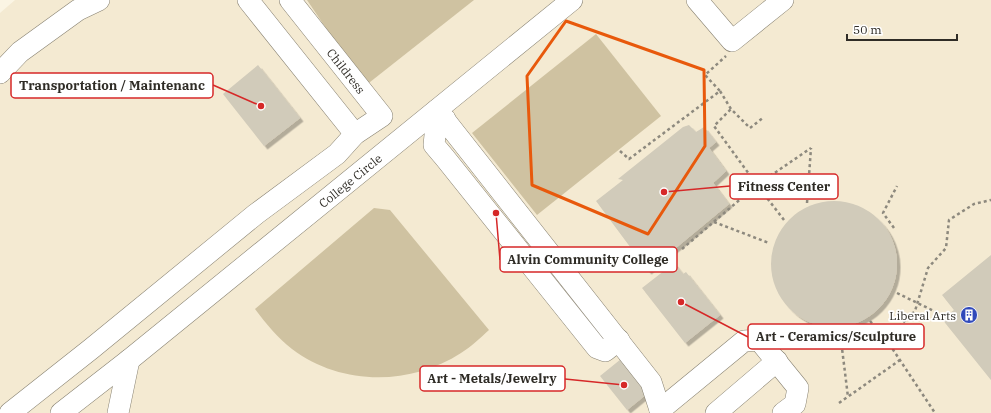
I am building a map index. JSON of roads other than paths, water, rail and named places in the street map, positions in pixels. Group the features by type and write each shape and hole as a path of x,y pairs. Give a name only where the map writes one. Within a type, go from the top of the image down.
{"street":[{"path":"0,73 20,52 78,10 99,0"},
{"path":"248,0 355,134"},
{"name":"Childress","path":"10,413 256,214 337,154 355,134 382,116 290,0"},
{"name":"College Circle","path":"61,413 441,114 572,0"},
{"path":"697,0 732,41 783,0"},
{"path":"441,114 651,382 660,412 744,341 759,340 798,388 795,404 784,413"},
{"path":"118,413 128,360"},
{"path":"716,413 777,361"}],"place":[{"name":"Transportation / Maintenanc","path":"261,106"},
{"name":"Fitness Center","path":"664,192"},
{"name":"Alvin Community College","path":"496,213"},
{"name":"Art - Ceramics/Sculpture","path":"681,302"},
{"name":"Liberal Arts","path":"969,315"},
{"name":"Art - Metals/Jewelry","path":"624,385"}]}
